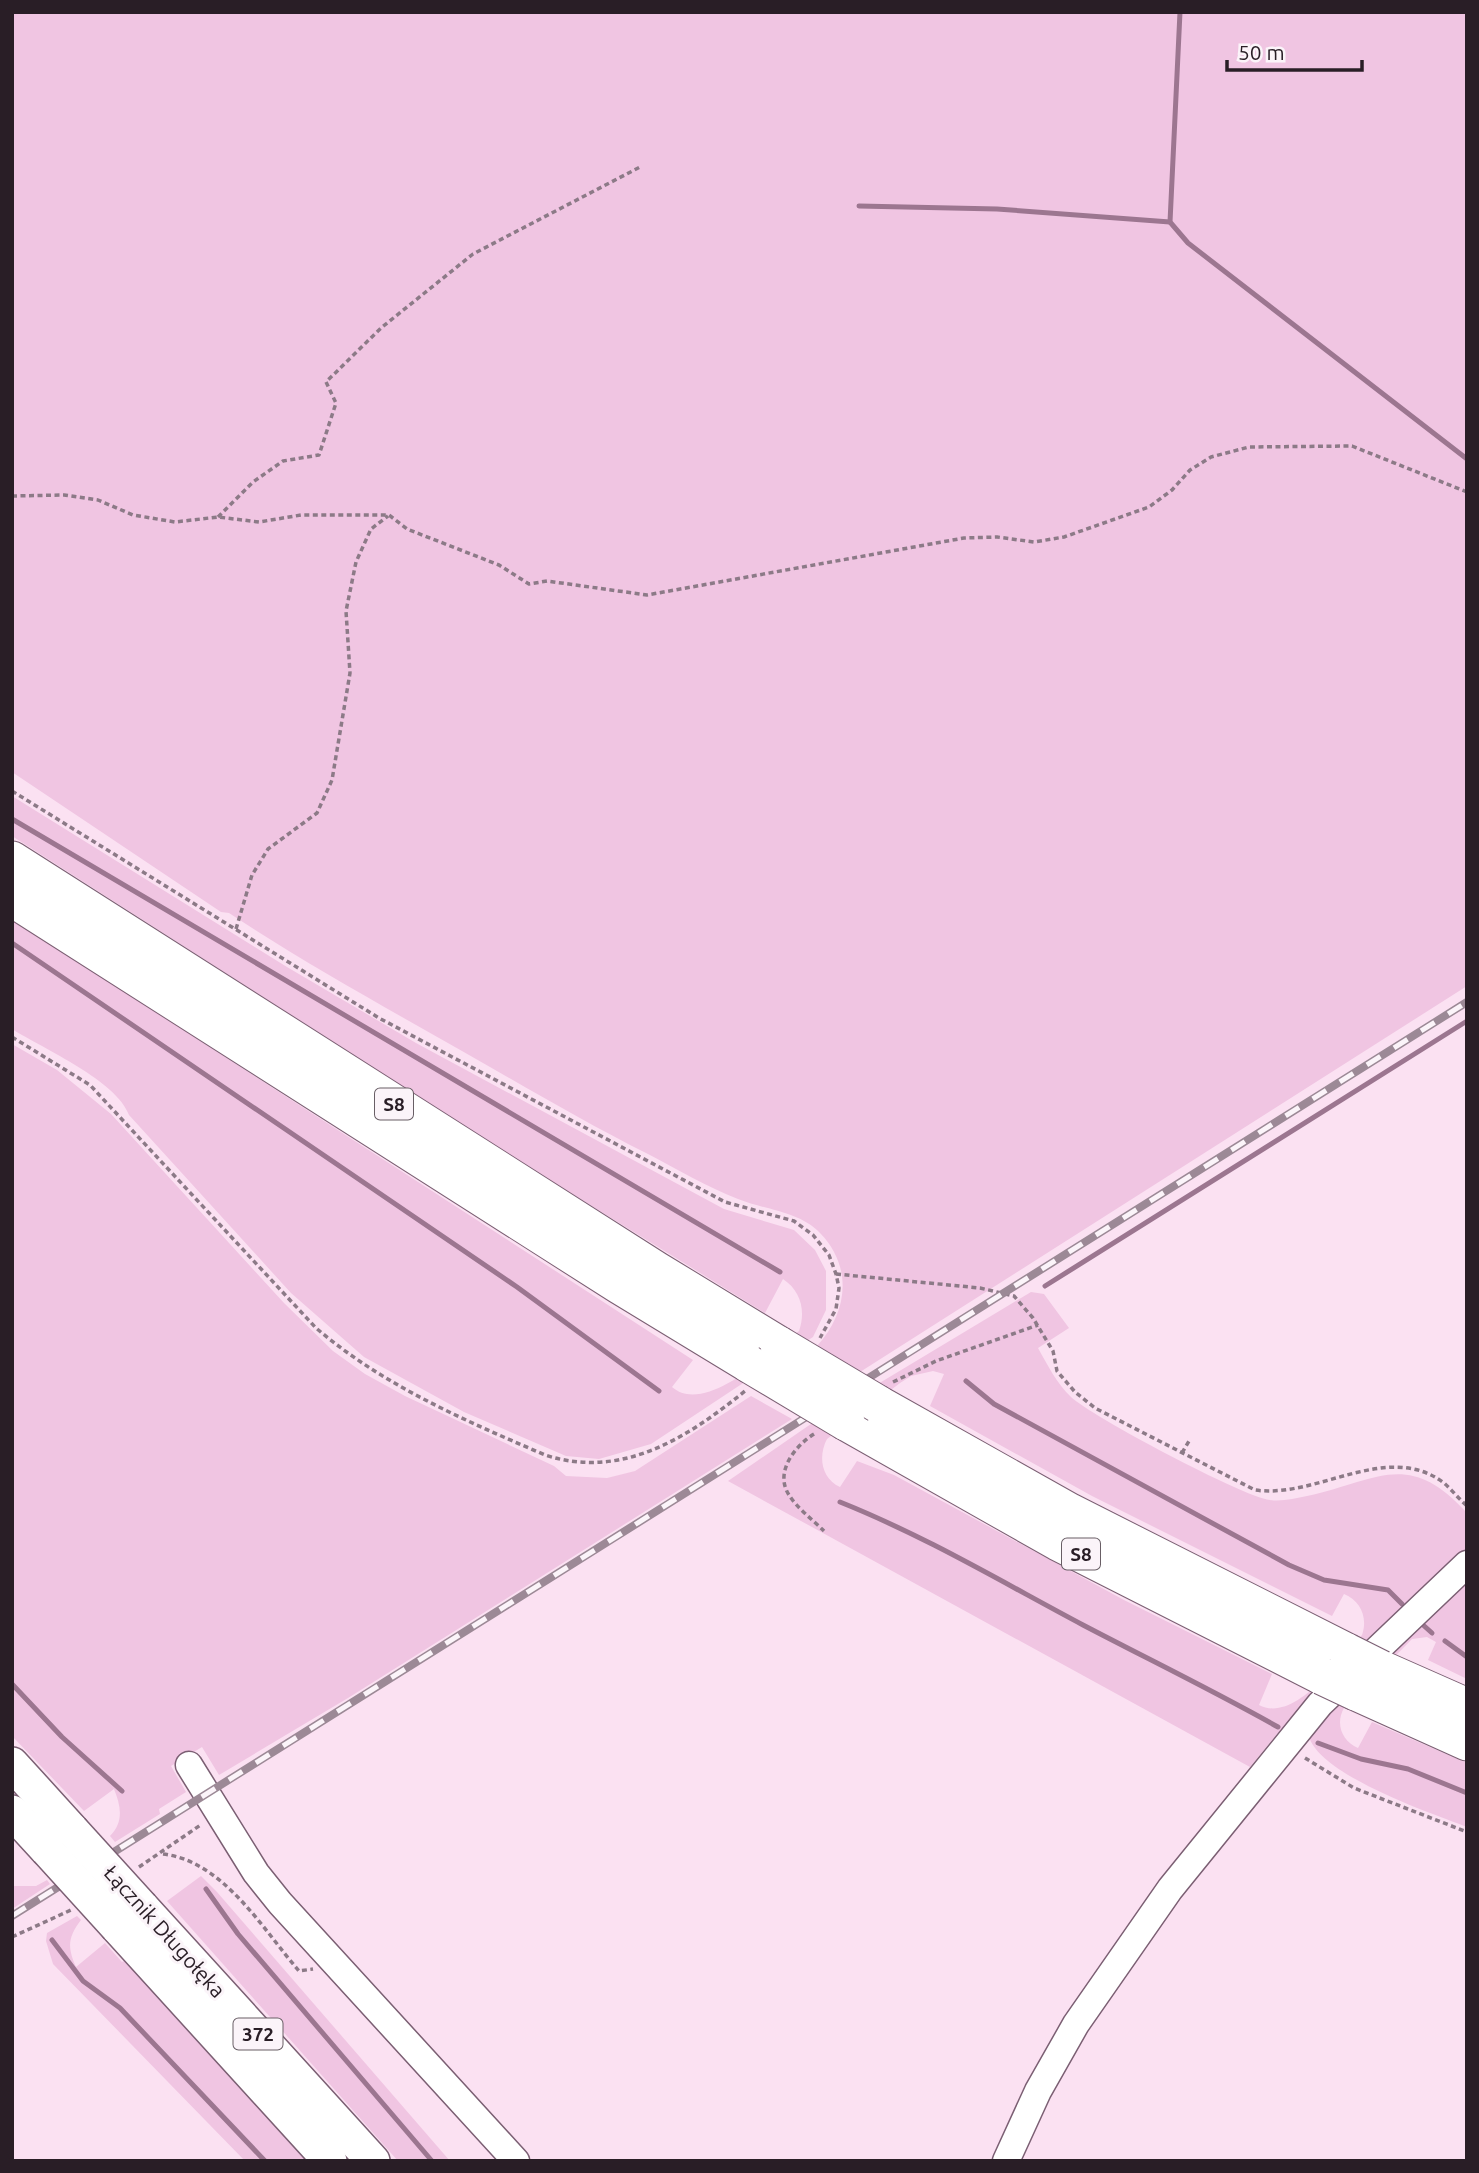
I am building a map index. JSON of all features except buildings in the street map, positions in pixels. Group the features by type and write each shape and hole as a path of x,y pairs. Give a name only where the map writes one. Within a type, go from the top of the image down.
{"highway":[{"name":"S8","path":"12,860 531,1191 764,1355 846,1422 1058,1542 1369,1680 1467,1742"},
{"name":"S8","path":"12,898 619,1285 764,1355 878,1404 1094,1524 1334,1664"},
{"name":"S8","path":"1369,1680 1467,1707"}],"main road":[{"name":"Łącznik Długołęka","path":"12,1764 59,1840 130,1917 373,2161"},
{"name":"Łącznik Długołęka","path":"12,1812 59,1840"},
{"name":"Łącznik Długołęka","path":"130,1917 330,2161"}],"street":[{"path":"1006,2161 1038,2091 1076,2024 1170,1889 1320,1704 1467,1564"},
{"path":"189,1765 256,1872 280,1903 516,2161"}],"path":[{"path":"218,517 253,482 283,461 319,455 336,403 326,382 381,328 474,254 642,166"},
{"path":"12,496 64,495 98,500 133,515 175,522 218,517 259,522 301,515 362,512 389,515 407,528 499,565 528,584 547,580 647,595 964,538 997,537 1034,542 1064,537 1149,507 1201,463 1211,457 1249,447 1352,446 1467,492"},
{"path":"236,930 252,874 268,849 317,813 332,780 350,673 346,611 356,562 371,529 389,515"},
{"path":"836,1274 861,1274 1014,1296 1038,1325 1053,1351 1057,1371 1095,1408 1255,1490 1278,1493 1381,1467 1401,1466 1443,1483 1467,1506"},
{"path":"1182,1453 1189,1441"},
{"path":"1285,1745 1354,1788 1467,1832"},
{"path":"218,1814 161,1853 196,1862 227,1887 299,1971"}],"shaded area":[{"path":"12,12 1467,12 1467,986 860,1372 817,1346 835,1319 840,1305 842,1275 831,1247 812,1226 792,1215 748,1203 715,1189 554,1104 344,984 229,913 221,912 12,772"},
{"path":"12,796 287,967 416,1043 724,1209 794,1230 815,1250 826,1271 826,1310 813,1337 651,1444 599,1459 566,1456 464,1412 364,1357 291,1293 129,1115 122,1102 110,1090 78,1067 12,1029 12,919 693,1360 672,1387 686,1394 719,1388 755,1366 799,1331 802,1309 798,1295 783,1279 765,1313 514,1158 12,836"},
{"path":"12,1044 57,1070 111,1114 284,1303 333,1351 365,1374 405,1396 554,1466 566,1476 607,1478 635,1471 751,1396 792,1419 348,1698 219,1775 202,1747 171,1766 186,1792 159,1809 160,1814 115,1842 110,1836 118,1825 120,1814 114,1789 84,1811 12,1736"},
{"path":"1031,1292 1044,1294 1069,1328 1038,1348 1066,1392 1084,1407 1200,1471 1270,1500 1307,1496 1391,1474 1409,1475 1427,1481 1446,1493 1467,1513 1467,1552 1277,1734 1250,1767 728,1481 808,1426","holes":["933,1371 944,1374 930,1406 1092,1496 1332,1616 1344,1594 1350,1597 1362,1611 1362,1635 1329,1673 1302,1698 1273,1708 1259,1705 1272,1674 1124,1600 894,1475 857,1461 840,1487 829,1478 822,1459 827,1439 911,1376"]},
{"path":"1467,1576 1467,1679 1428,1660 1436,1642 1427,1637 1412,1639 1344,1708 1340,1726 1348,1741 1358,1748 1372,1722 1467,1763 1467,1827 1402,1802 1351,1776 1329,1762 1315,1747 1308,1732"},
{"path":"201,1876 450,2161 398,2161 167,1901"},
{"path":"47,1880 50,1884 12,1909 12,1886 36,1886"},
{"path":"77,1916 81,1920 70,1942 76,1967 105,1943 122,1962 126,1960 308,2161 245,2161 53,1964 46,1941 47,1933"}],"waterway":[{"path":"1180,12 1170,222 1188,243 1467,459"},
{"path":"859,206 997,209 1170,222"},
{"path":"12,819 780,1272"},
{"path":"12,943 517,1287 659,1391"},
{"path":"1045,1286 1467,1021"},
{"path":"966,1381 994,1404 1289,1565 1324,1580 1388,1590 1402,1604"},
{"path":"840,1502 933,1545 1278,1727"},
{"path":"1422,1624 1432,1633"},
{"path":"1445,1641 1467,1657"},
{"path":"12,1684 62,1737 122,1791"},
{"path":"1318,1743 1361,1759 1408,1769 1467,1793"},
{"path":"206,1889 238,1934 432,2161"},
{"path":"52,1940 83,1981 120,2008 265,2161"}],"railway":[{"path":"12,1916 1467,1002"}]}
